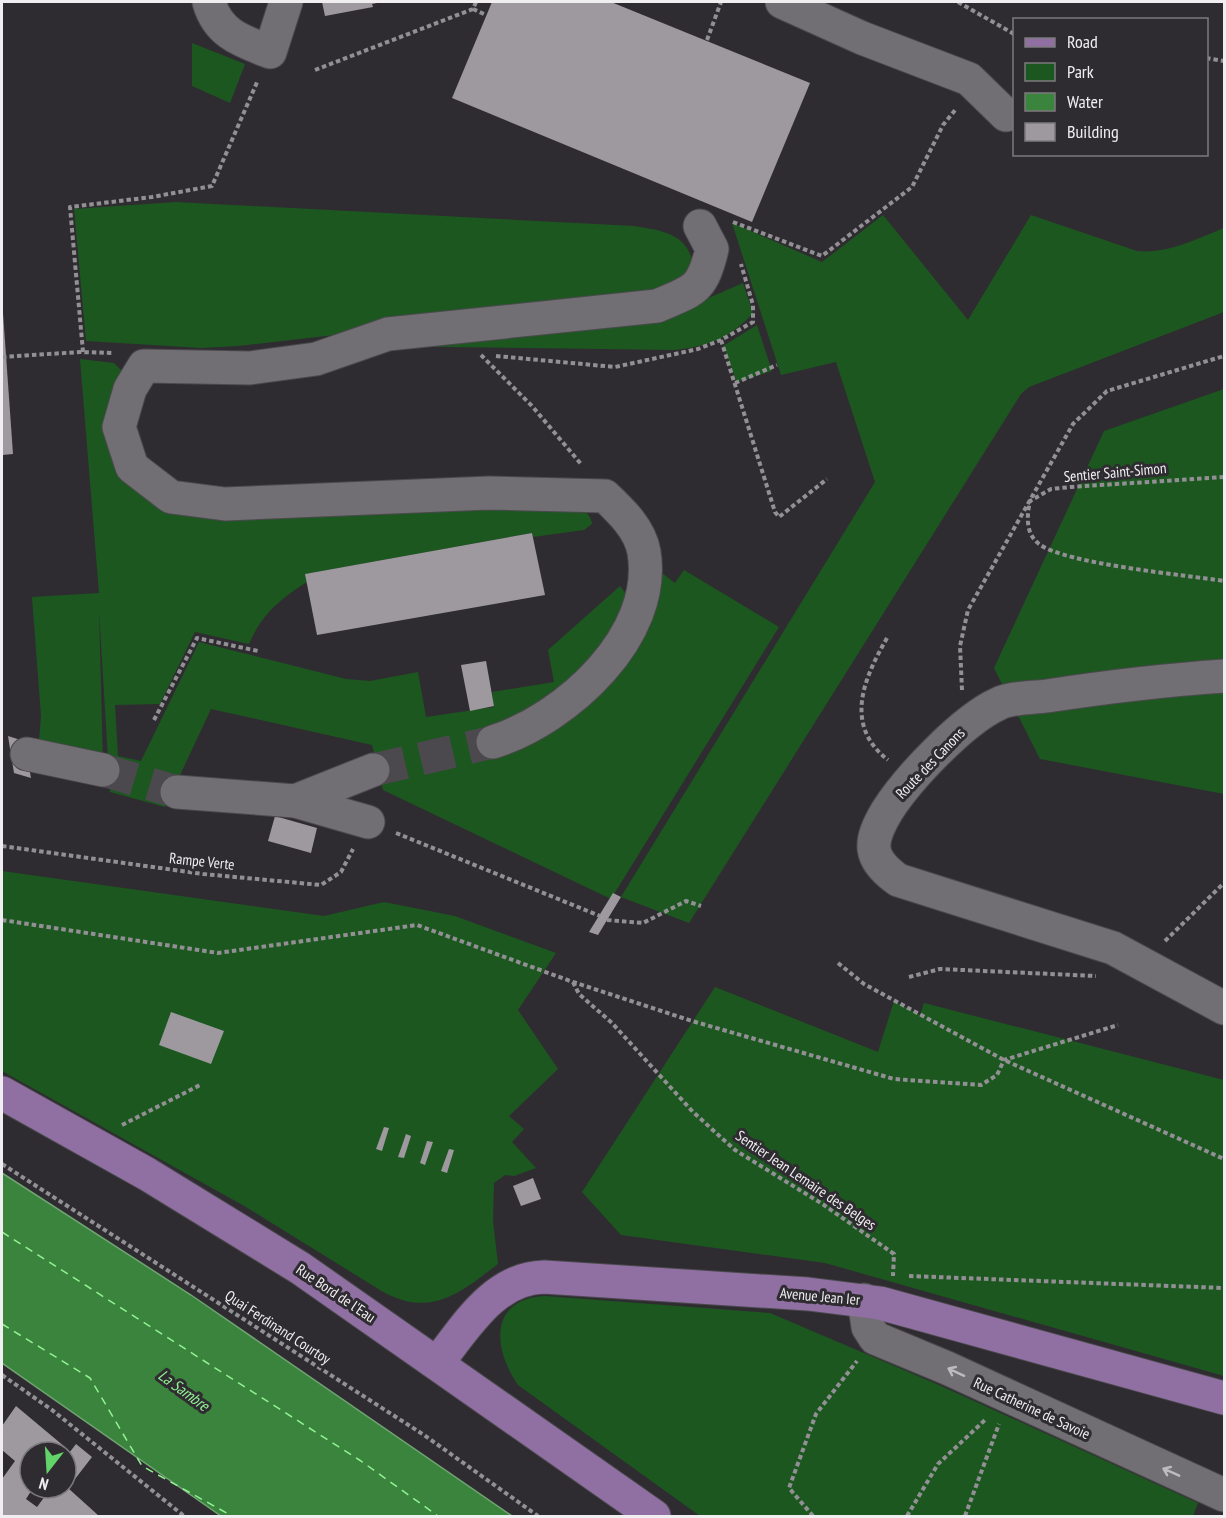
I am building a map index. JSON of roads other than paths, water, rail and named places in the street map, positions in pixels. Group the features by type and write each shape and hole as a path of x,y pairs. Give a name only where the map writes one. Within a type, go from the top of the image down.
{"main road":[{"name":"Rue Bord de l'Eau","path":"2,1093 263,1245 438,1362 654,1516"},
{"name":"Avenue Jean Ier","path":"438,1362 499,1291 518,1280 531,1277 884,1294 1224,1398"}],"street":[{"path":"208,2 215,18 230,36 270,52 286,2"},
{"path":"782,2 862,38 969,79 1006,115"},
{"path":"493,742 523,731 548,717 586,688 611,657 637,608 645,579 644,549 626,516 605,496 489,493 225,504 171,497 132,467 119,427 130,389 144,366 250,368 316,359 388,334 657,306 694,290 707,268 712,249 700,226"},
{"name":"Route des Canons","path":"1224,676 1129,683 999,703 963,728 913,778 893,802 874,837 876,860 884,870 898,880 1113,948 1224,1008"},
{"path":"13,751 103,770"},
{"path":"295,801 373,770"},
{"path":"177,792 295,801 368,822"},
{"name":"Rue Catherine de Savoie","path":"884,1294 868,1327 875,1338 1224,1495"}],"water":[{"name":"La Sambre","path":"2,1173 191,1295 512,1516 221,1516 2,1363"}],"tunnel":[{"path":"373,770 493,742"},
{"path":"103,770 177,792"}]}
